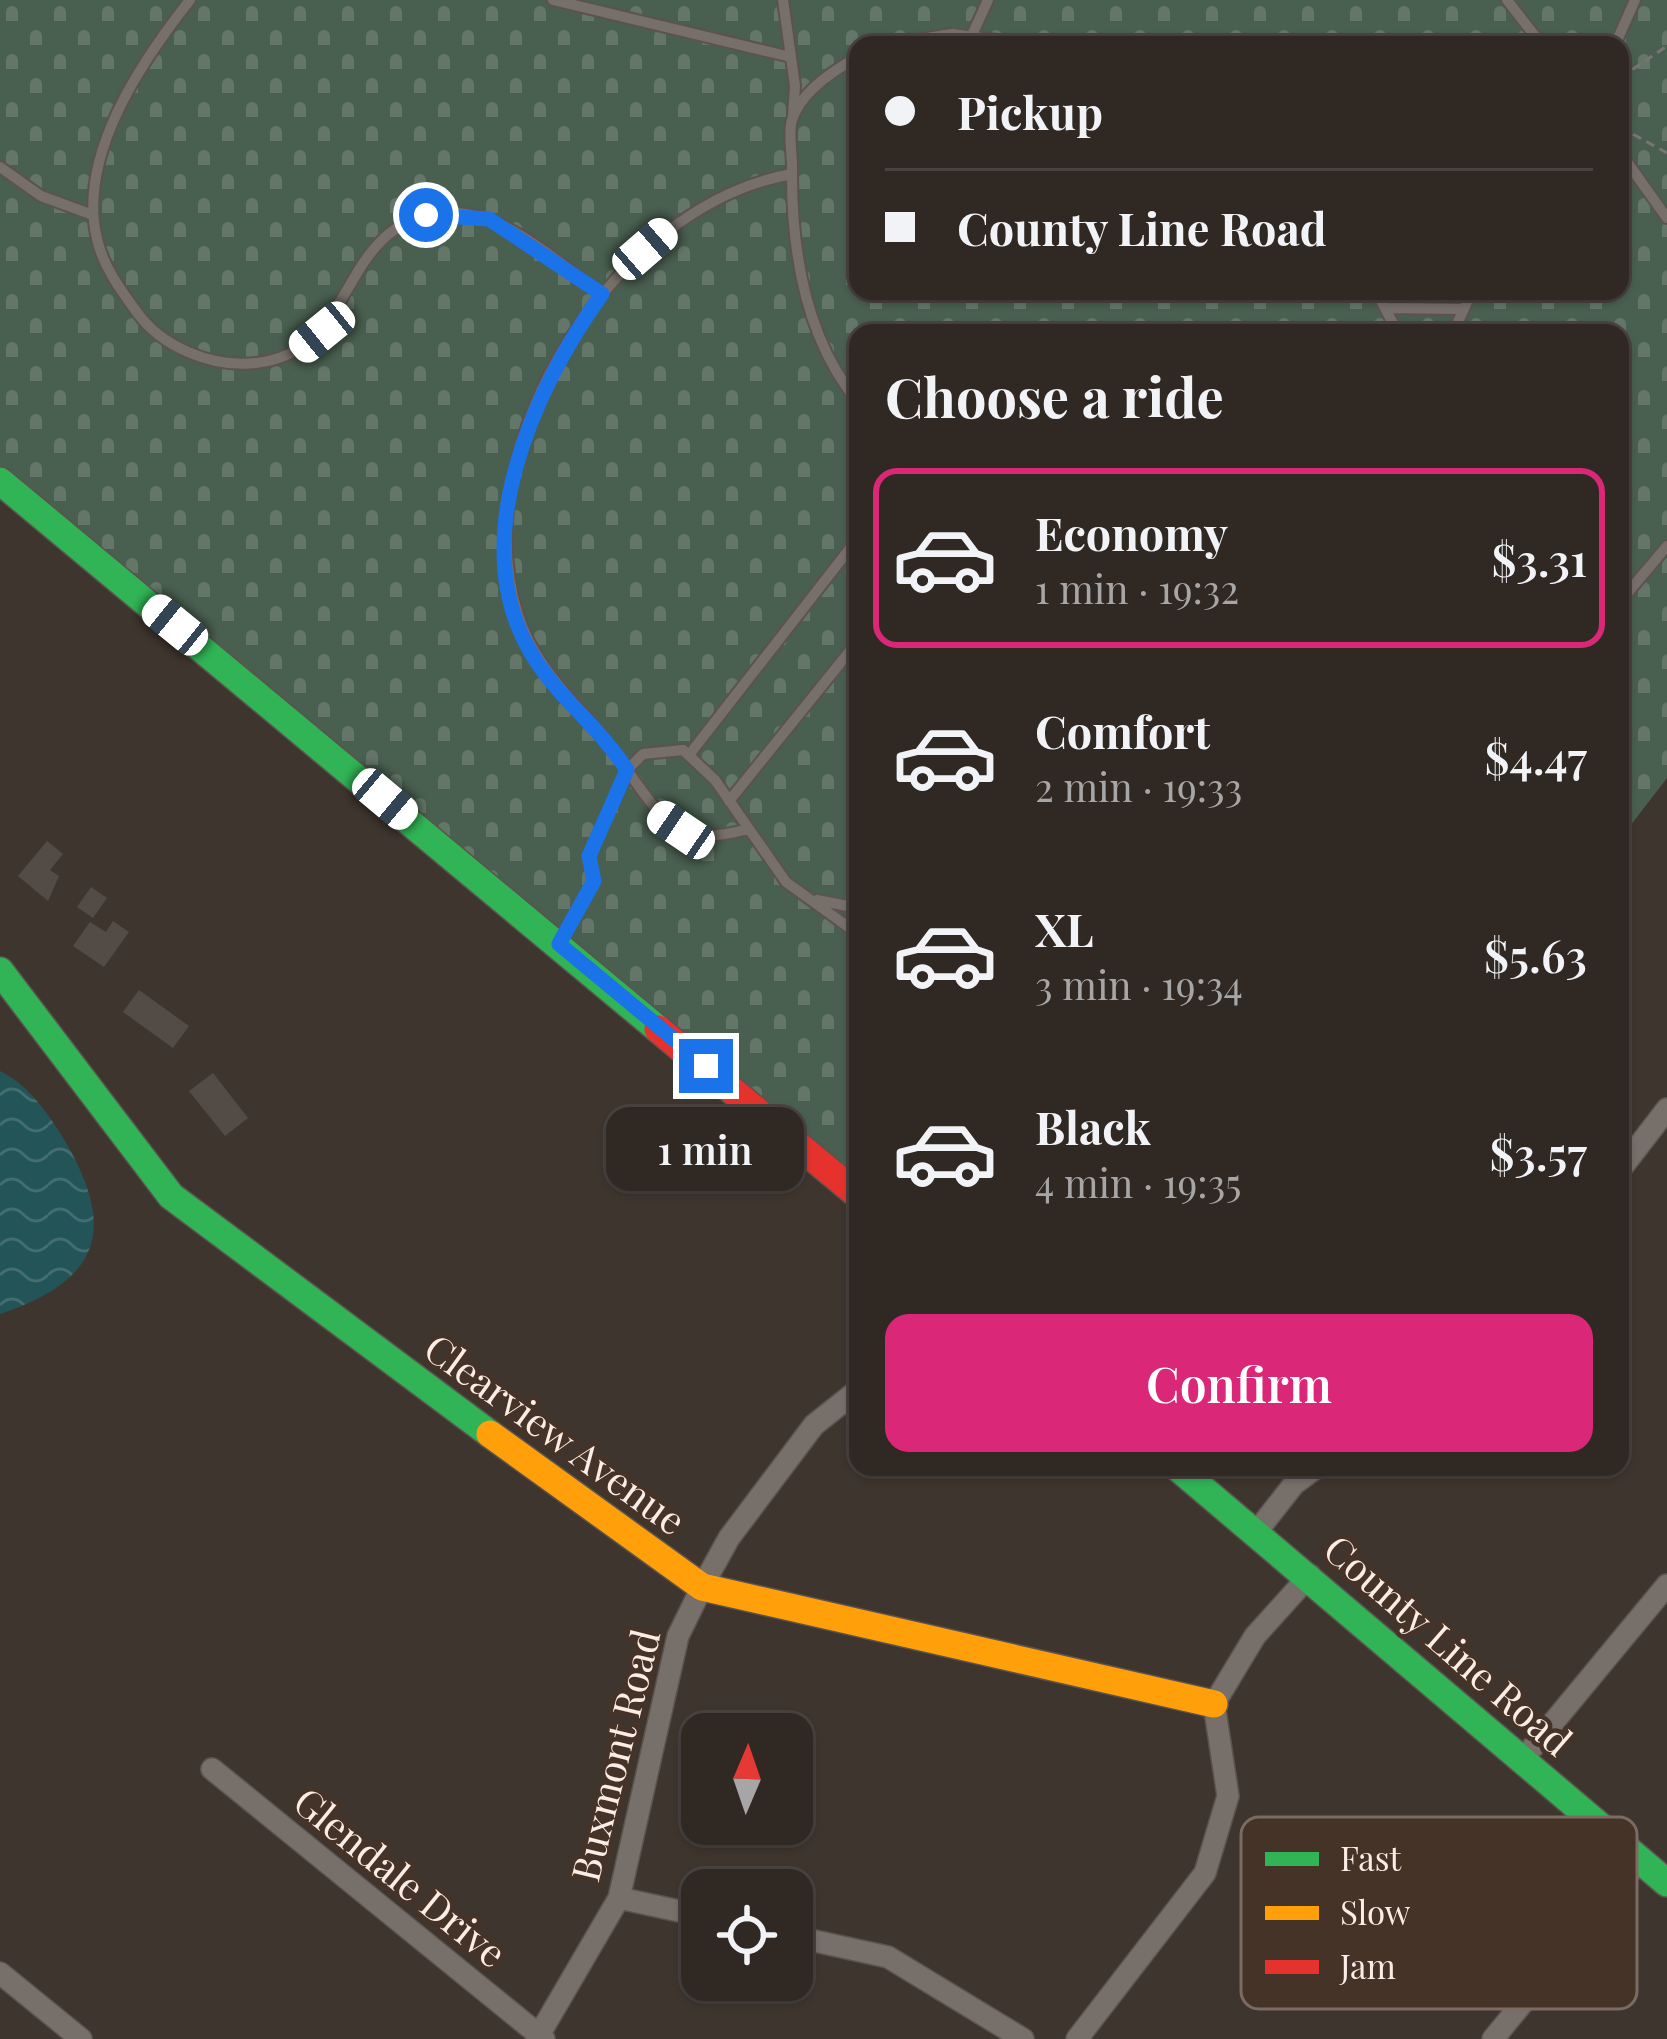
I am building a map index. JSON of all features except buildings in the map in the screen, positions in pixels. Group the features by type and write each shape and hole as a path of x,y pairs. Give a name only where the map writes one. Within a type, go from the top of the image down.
{"main road":[{"path":"0,481 849,1187"},
{"name":"Clearview Avenue","path":"1,972 171,1196 702,1587 1214,1704"},
{"name":"County Line Road","path":"1189,1476 1258,1530 1590,1817"},
{"name":"County Line Road","path":"1637,1857 1667,1883"}],"street":[{"path":"1629,1158 1667,1109"},
{"name":"Buxmont Road","path":"541,2037 619,1898 678,1636 729,1538 814,1425 849,1397"},
{"path":"1258,1530 1305,1476"},
{"path":"1077,2039 1205,1873 1228,1796 1214,1704 1255,1636 1310,1575"},
{"path":"1523,1759 1667,1585"},
{"name":"Glendale Drive","path":"212,1769 541,2037"},
{"path":"1637,1864 1640,1860"},
{"path":"619,1898 681,1911"},
{"path":"813,1941 888,1957 1023,2039"},
{"path":"0,1973 81,2039"},
{"path":"1493,2039 1518,2009"}],"lane":[{"path":"190,0 152,52 116,120 102,157 93,215 106,264 142,319 175,346 226,362 274,360 303,347 337,312 370,248 405,222 426,215 489,219 602,294"},
{"path":"554,0 791,57"},
{"path":"783,0 791,57 792,174 809,314 849,390"},
{"path":"972,35 988,0"},
{"path":"1508,0 1535,36"},
{"path":"1619,36 1635,0"},
{"path":"916,36 978,36"},
{"path":"792,119 830,72 849,62"},
{"path":"1629,165 1667,218"},
{"path":"0,167 41,196 93,215"},
{"path":"748,830 707,840 660,816 605,735 532,656 513,599 506,542 512,472 521,442 576,330 602,294 645,249 686,216 752,181 792,174"},
{"path":"1381,300 1393,324"},
{"path":"1457,324 1468,300"},
{"path":"1386,308 1463,309"},
{"path":"1629,591 1667,546"},
{"path":"689,755 849,550"},
{"path":"729,801 849,652"},
{"path":"559,944 594,881 589,856 627,770 643,754 672,748 689,755 798,891 849,928"},
{"path":"798,891 849,908"}],"path":[{"path":"1629,72 1667,46"},
{"path":"1629,132 1667,154"}],"green space":[{"path":"0,0 1667,0 1667,778 1629,827 1629,324 849,324 849,1192 0,482"}],"water":[{"path":"0,1071 31,1094 68,1146 92,1205 94,1229 89,1251 77,1270 33,1301 0,1314"}],"traffic: fast":[{"path":"0,481 658,1029"},
{"path":"0,971 171,1196 490,1434"},
{"path":"1188,1476 1589,1817"},
{"path":"1637,1858 1667,1883"}],"traffic: slow":[{"path":"490,1434 702,1587 1214,1704"}],"traffic: jam":[{"path":"658,1029 849,1188"}],"route":[{"path":"426,215 469,214 489,219 602,294 576,330 521,442 507,505 507,561 513,599 532,656 605,735 627,770 589,856 594,881 559,944 706,1066"}]}
